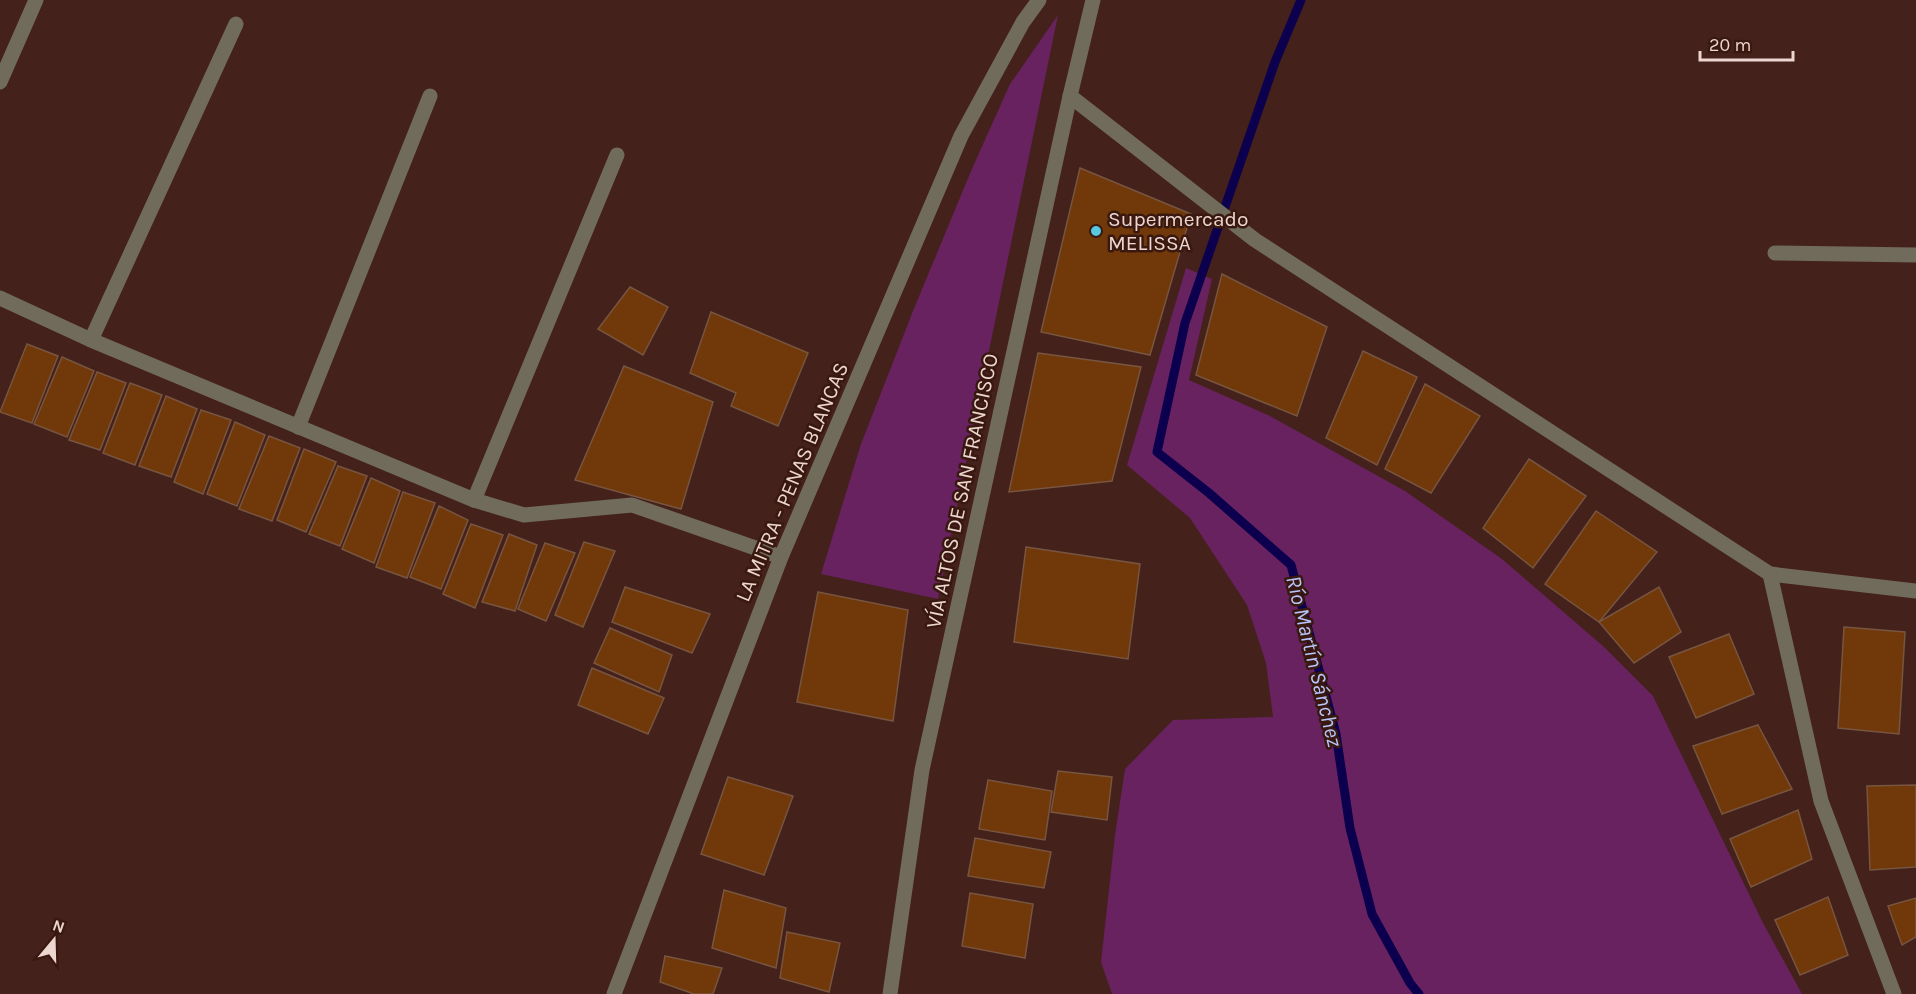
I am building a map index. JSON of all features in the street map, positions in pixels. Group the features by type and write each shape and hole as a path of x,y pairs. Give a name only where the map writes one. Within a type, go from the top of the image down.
{"street":[{"path":"0,82 36,0"},
{"name":"LA MITRA - PENAS BLANCAS","path":"614,994 782,557 961,136 1023,21 1039,0"},
{"name":"VÍA ALTOS DE SAN FRANCISCO","path":"890,994 922,770 1093,0"},
{"path":"91,340 236,24"},
{"path":"298,427 430,96"},
{"path":"1070,96 1256,240 1770,574 1916,591"},
{"path":"474,500 617,155"},
{"path":"1775,253 1916,255"},
{"path":"0,298 91,340 474,500 524,515 632,506 782,557"},
{"path":"1770,574 1821,801 1894,994"}],"shaded area":[{"path":"1058,15 938,599 821,574 861,444 971,171 1010,84"},
{"path":"1186,268 1212,279 1189,380 1270,416 1405,491 1502,559 1603,646 1653,696 1763,923 1802,994 1112,994 1101,962 1125,769 1173,720 1273,717 1266,663 1247,605 1190,518 1127,465"}],"building":[{"path":"1080,168 1191,214 1150,355 1041,332"},
{"path":"1222,274 1327,327 1297,416 1196,375"},
{"path":"630,287 668,307 643,355 598,329"},
{"path":"711,312 808,353 778,426 731,406 736,393 690,373"},
{"path":"27,344 58,356 32,423 0,412"},
{"path":"1363,351 1417,377 1377,465 1326,438"},
{"path":"1038,353 1141,367 1112,481 1009,492"},
{"path":"62,357 94,371 67,437 34,424"},
{"path":"624,366 713,402 681,509 575,480"},
{"path":"97,372 126,383 100,450 69,440"},
{"path":"130,383 162,395 135,465 103,453"},
{"path":"1425,384 1480,416 1431,493 1385,469"},
{"path":"166,396 197,409 171,477 139,466"},
{"path":"201,410 231,420 203,494 174,482"},
{"path":"235,422 265,435 237,506 207,494"},
{"path":"269,436 300,448 272,521 239,509"},
{"path":"304,449 336,462 306,532 277,520"},
{"path":"1529,459 1586,496 1533,568 1483,528"},
{"path":"338,466 367,476 340,546 309,534"},
{"path":"371,478 400,491 374,563 342,549"},
{"path":"403,492 435,503 407,578 376,567"},
{"path":"439,506 468,520 441,589 410,577"},
{"path":"1596,511 1657,552 1599,622 1545,584"},
{"path":"471,524 503,535 475,608 443,594"},
{"path":"509,534 537,545 515,611 482,602"},
{"path":"584,542 615,551 583,627 555,615"},
{"path":"545,543 575,553 546,621 518,609"},
{"path":"1026,547 1140,564 1128,659 1014,642"},
{"path":"625,587 710,614 692,653 612,622"},
{"path":"1659,587 1681,632 1634,663 1599,622"},
{"path":"818,592 908,610 893,721 797,702"},
{"path":"1844,627 1905,632 1899,734 1838,728"},
{"path":"610,628 672,655 659,692 594,663"},
{"path":"1729,634 1754,694 1696,718 1669,657"},
{"path":"592,668 664,698 648,734 578,705"},
{"path":"1758,725 1792,789 1722,814 1693,746"},
{"path":"1058,771 1112,777 1107,820 1051,812"},
{"path":"728,777 793,796 764,875 701,854"},
{"path":"988,780 1052,791 1045,840 979,829"},
{"path":"1916,785 1916,867 1870,870 1867,786"},
{"path":"1798,810 1812,859 1751,887 1730,839"},
{"path":"975,838 1051,852 1044,888 968,876"},
{"path":"724,890 786,908 776,968 712,948"},
{"path":"970,893 1033,904 1025,958 962,946"},
{"path":"1828,897 1848,955 1800,975 1775,920"},
{"path":"1916,898 1916,937 1902,945 1888,906"},
{"path":"787,932 840,943 829,992 780,978"},
{"path":"665,956 722,968 713,994 694,994 660,982"}],"waterway":[{"name":"Río Martín Sánchez","path":"1301,0 1275,62 1185,323 1157,452 1209,493 1291,565 1336,734 1350,828 1372,914 1410,983 1419,994"}],"place":[{"name":"Supermercado MELISSA","path":"1096,231"}]}
